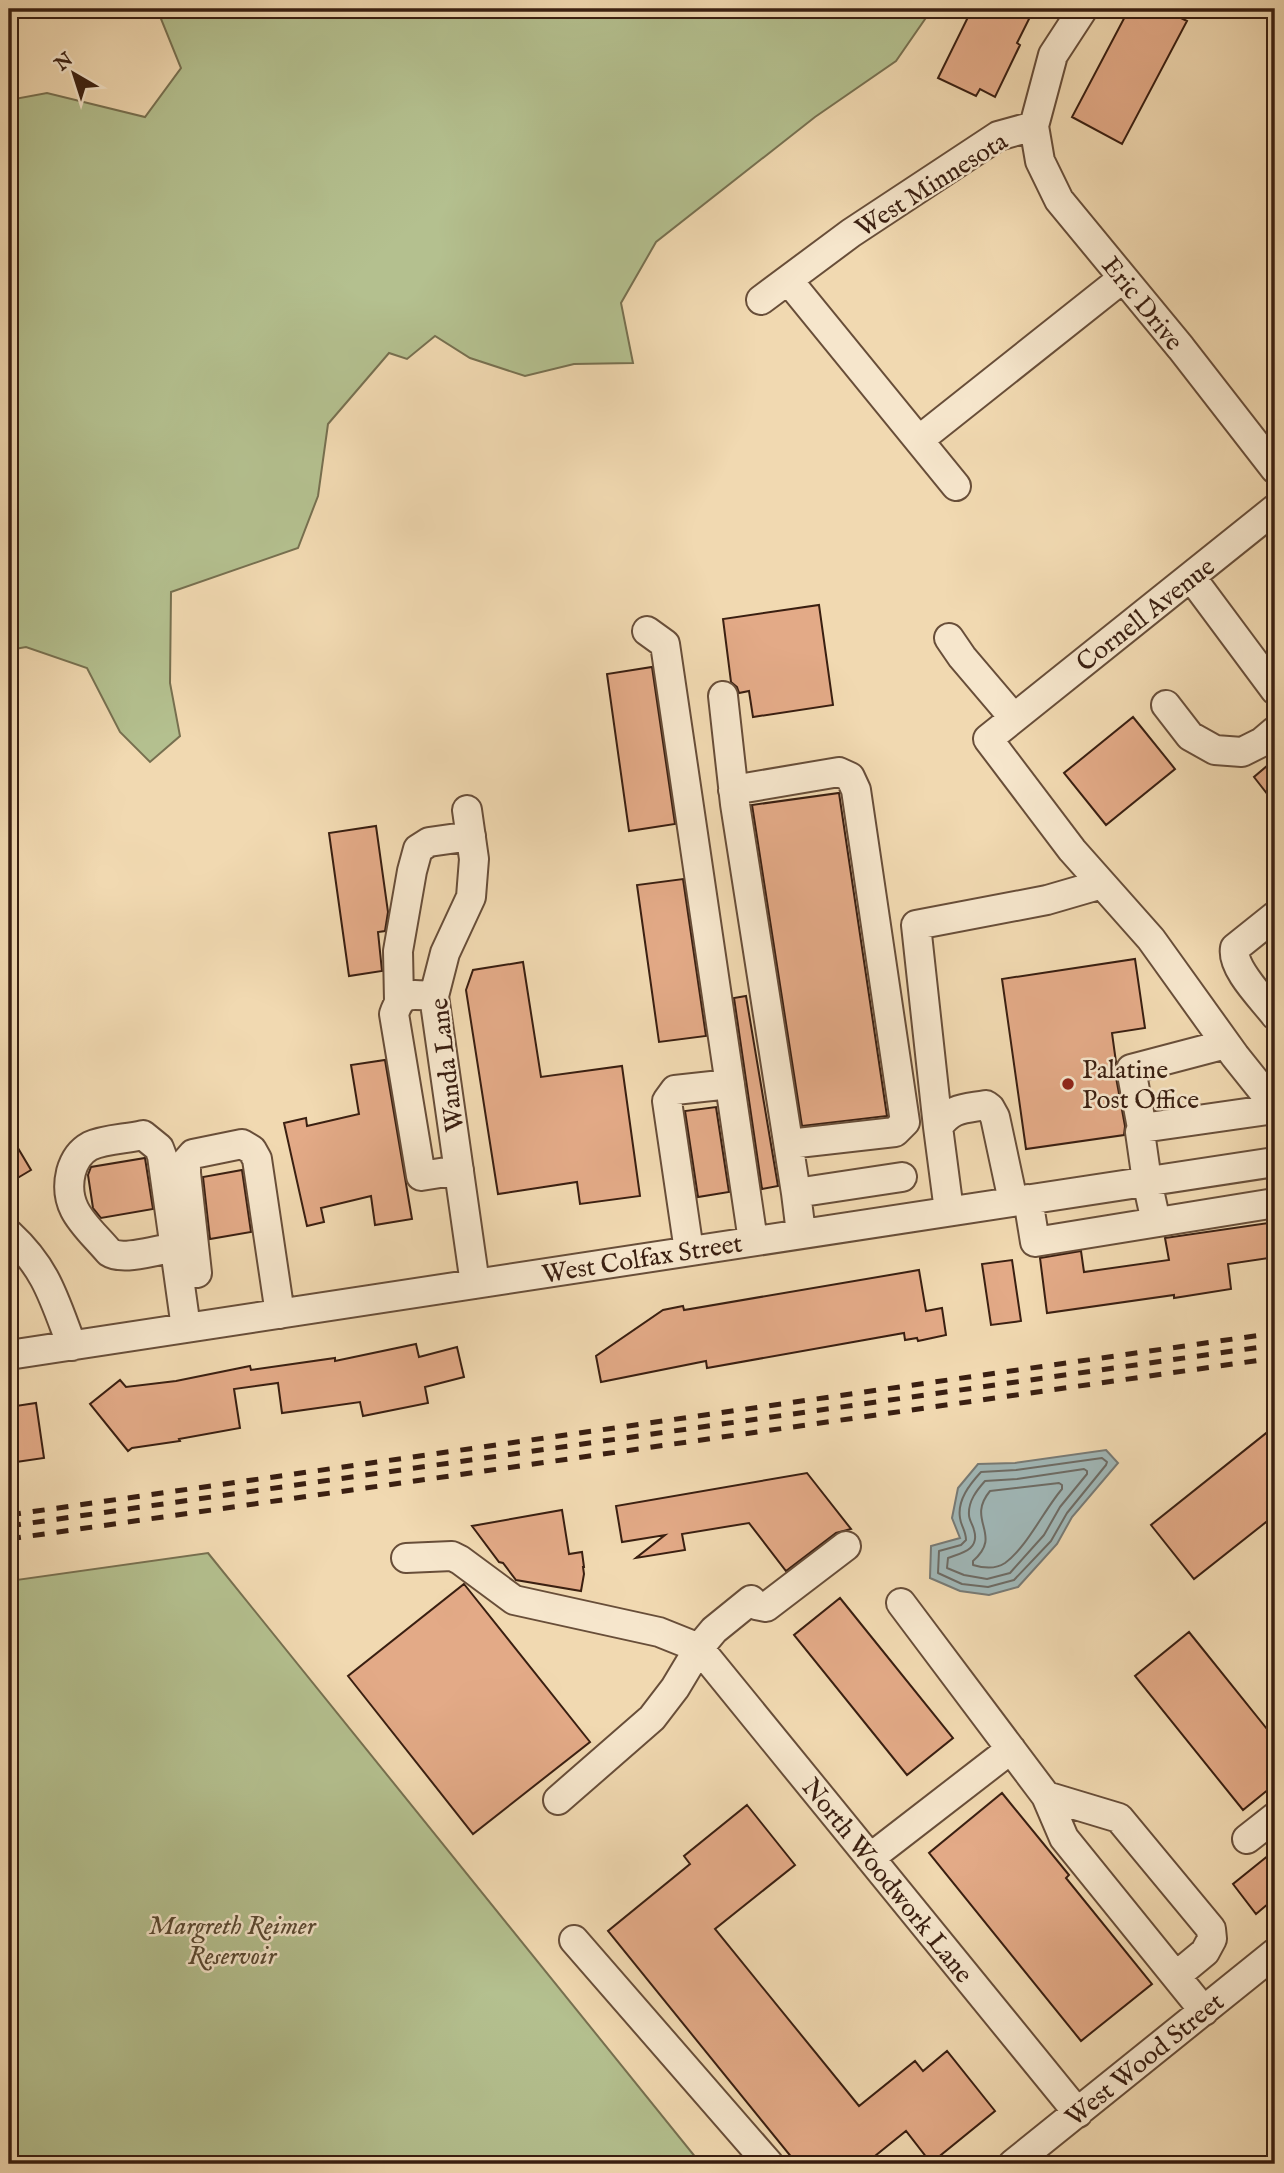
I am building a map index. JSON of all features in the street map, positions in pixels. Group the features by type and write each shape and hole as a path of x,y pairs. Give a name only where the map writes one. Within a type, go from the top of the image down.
{"street":[{"name":"West Minnesota","path":"761,300 851,233 998,136 1034,126 1053,55 1083,9"},
{"name":"Eric Drive","path":"1034,126 1040,160 1059,200 1275,469"},
{"path":"919,440 1123,278"},
{"path":"788,280 956,486"},
{"name":"Cornell Avenue","path":"1102,884 1072,850 988,739 1275,509"},
{"path":"1191,577 1275,690"},
{"path":"648,631 665,644 753,1241"},
{"path":"949,638 1013,717"},
{"path":"723,696 733,790 801,1233"},
{"path":"1166,705 1189,736 1215,750 1242,752 1262,742 1275,731"},
{"path":"733,790 839,772 850,777 856,790 905,1122 895,1132 789,1144"},
{"name":"Wanda Lane","path":"399,1002 398,951 418,849 469,823 474,859 471,897 445,953 435,996 475,1284"},
{"path":"949,1211 916,925 1047,900 1102,884 1151,939 1275,1107 1142,1128"},
{"path":"1275,916 1235,948 1234,954 1238,967 1275,1014"},
{"path":"435,996 408,995 399,1002 394,1014 421,1176 459,1170"},
{"path":"1156,1222 1147,1181 1140,1132 1142,1128 1131,1069 1226,1044"},
{"path":"406,1088 447,1083"},
{"path":"688,1251 667,1101 675,1090 730,1084"},
{"path":"939,1126 947,1115 957,1110 986,1105 990,1108 1035,1242 1275,1203"},
{"path":"175,1247 124,1255 109,1252 78,1217 71,1205 69,1181 78,1156 92,1145 144,1135 159,1148 175,1247 194,1327"},
{"path":"194,1327 186,1162 193,1154 242,1144 252,1150 257,1159 280,1314"},
{"name":"West Colfax Street","path":"9,1355 1275,1162"},
{"path":"1222,1169 1231,1210"},
{"path":"796,1193 902,1177"},
{"path":"9,1234 28,1252 48,1283 72,1346"},
{"path":"558,1800 652,1718 676,1688 699,1648 714,1630 751,1600 756,1605 766,1607 846,1546"},
{"path":"406,1558 452,1556 514,1600 659,1632 699,1648"},
{"path":"901,1603 1046,1796 1064,1839 1204,2011"},
{"name":"North Woodwork Lane","path":"699,1648 1078,2113"},
{"path":"870,1858 1011,1749"},
{"path":"1046,1796 1119,1818 1210,1928 1212,1939 1205,1952 1176,1976"},
{"path":"1247,1839 1275,1817"},
{"path":"574,1940 769,2164"},
{"name":"West Wood Street","path":"1013,2164 1275,1953"}],"green space":[{"path":"157,9 932,9 896,61 815,117 656,242 621,303 633,363 574,364 525,376 470,358 435,336 407,359 389,353 328,424 318,496 298,548 171,592 170,683 180,736 150,762 120,732 87,668 26,647 9,650 9,100 47,93 145,117 181,68"},
{"name":"Margreth Reimer Reservoir","path":"208,1553 701,2164 9,2164 9,1581"}],"water":[{"path":"1106,1450 1118,1463 1072,1517 1057,1544 1018,1587 989,1595 960,1591 930,1578 931,1546 960,1538 952,1518 958,1488 978,1464 1015,1463"}],"building":[{"path":"972,9 1034,9 995,97 980,89 976,96 938,78"},
{"path":"1129,9 1163,9 1187,21 1122,144 1072,117"},
{"path":"819,605 833,705 753,717 749,691 739,693 731,682 723,619"},
{"path":"652,667 675,824 629,831 607,674"},
{"path":"1133,717 1175,769 1106,825 1064,773"},
{"path":"1275,759 1275,804 1254,777"},
{"path":"839,793 887,1116 802,1126 752,805"},
{"path":"376,826 388,912 385,931 378,932 382,971 349,976 329,833"},
{"path":"683,879 706,1036 659,1042 637,885"},
{"name":"Palatine Post Office","path":"1135,959 1145,1028 1112,1033 1124,1135 1026,1149 1002,979"},
{"path":"523,962 541,1077 622,1066 640,1196 580,1204 577,1182 498,1194 466,990 473,970"},
{"path":"746,996 778,1186 762,1189 734,998"},
{"path":"385,1060 412,1219 375,1225 371,1196 321,1208 324,1222 307,1226 284,1123 306,1118 307,1126 359,1114 351,1065"},
{"path":"716,1107 729,1192 698,1197 685,1111"},
{"path":"9,1133 31,1170 9,1183"},
{"path":"145,1158 153,1209 101,1218 93,1208 88,1175 91,1167"},
{"path":"242,1170 251,1232 210,1239 203,1177"},
{"path":"1275,1222 1275,1257 1228,1264 1231,1289 1047,1313 1040,1258 1081,1251 1084,1272 1169,1260 1165,1238"},
{"path":"1012,1260 1021,1321 991,1325 982,1264"},
{"path":"919,1270 926,1311 942,1308 946,1335 918,1341 917,1338 905,1340 904,1333 707,1368 706,1361 601,1382 596,1356 663,1310 683,1306 684,1310"},
{"path":"416,1344 419,1357 457,1347 464,1377 425,1387 428,1403 363,1416 360,1402 282,1413 278,1383 234,1389 240,1428 132,1448 128,1451 90,1404 120,1380 126,1387 176,1381 250,1366 251,1370 335,1358 335,1361"},
{"path":"36,1403 44,1458 9,1463 9,1407"},
{"path":"1275,1426 1275,1515 1194,1579 1151,1525"},
{"path":"807,1473 851,1529 836,1533 786,1571 749,1523 682,1534 685,1550 636,1558 665,1535 622,1542 616,1506"},
{"path":"562,1510 569,1554 582,1552 584,1574 581,1591 516,1580 472,1526"},
{"path":"464,1584 590,1742 473,1834 348,1676"},
{"path":"840,1598 953,1738 907,1775 794,1635"},
{"path":"1189,1632 1275,1739 1275,1784 1243,1810 1135,1676"},
{"path":"1002,1793 1069,1875 1066,1878 1152,1984 1081,2041 929,1853"},
{"path":"747,1805 795,1865 715,1929 859,2106 915,2061 923,2071 947,2051 995,2111 931,2163 906,2131 865,2164 797,2164 608,1931 690,1864 684,1856"},
{"path":"1275,1850 1275,1898 1256,1914 1233,1884"}],"railway":[{"path":"9,1515 1275,1333"},
{"path":"9,1526 1275,1345"},
{"path":"9,1539 1275,1358"}],"place":[{"name":"Palatine Post Office","path":"1068,1084"}]}
